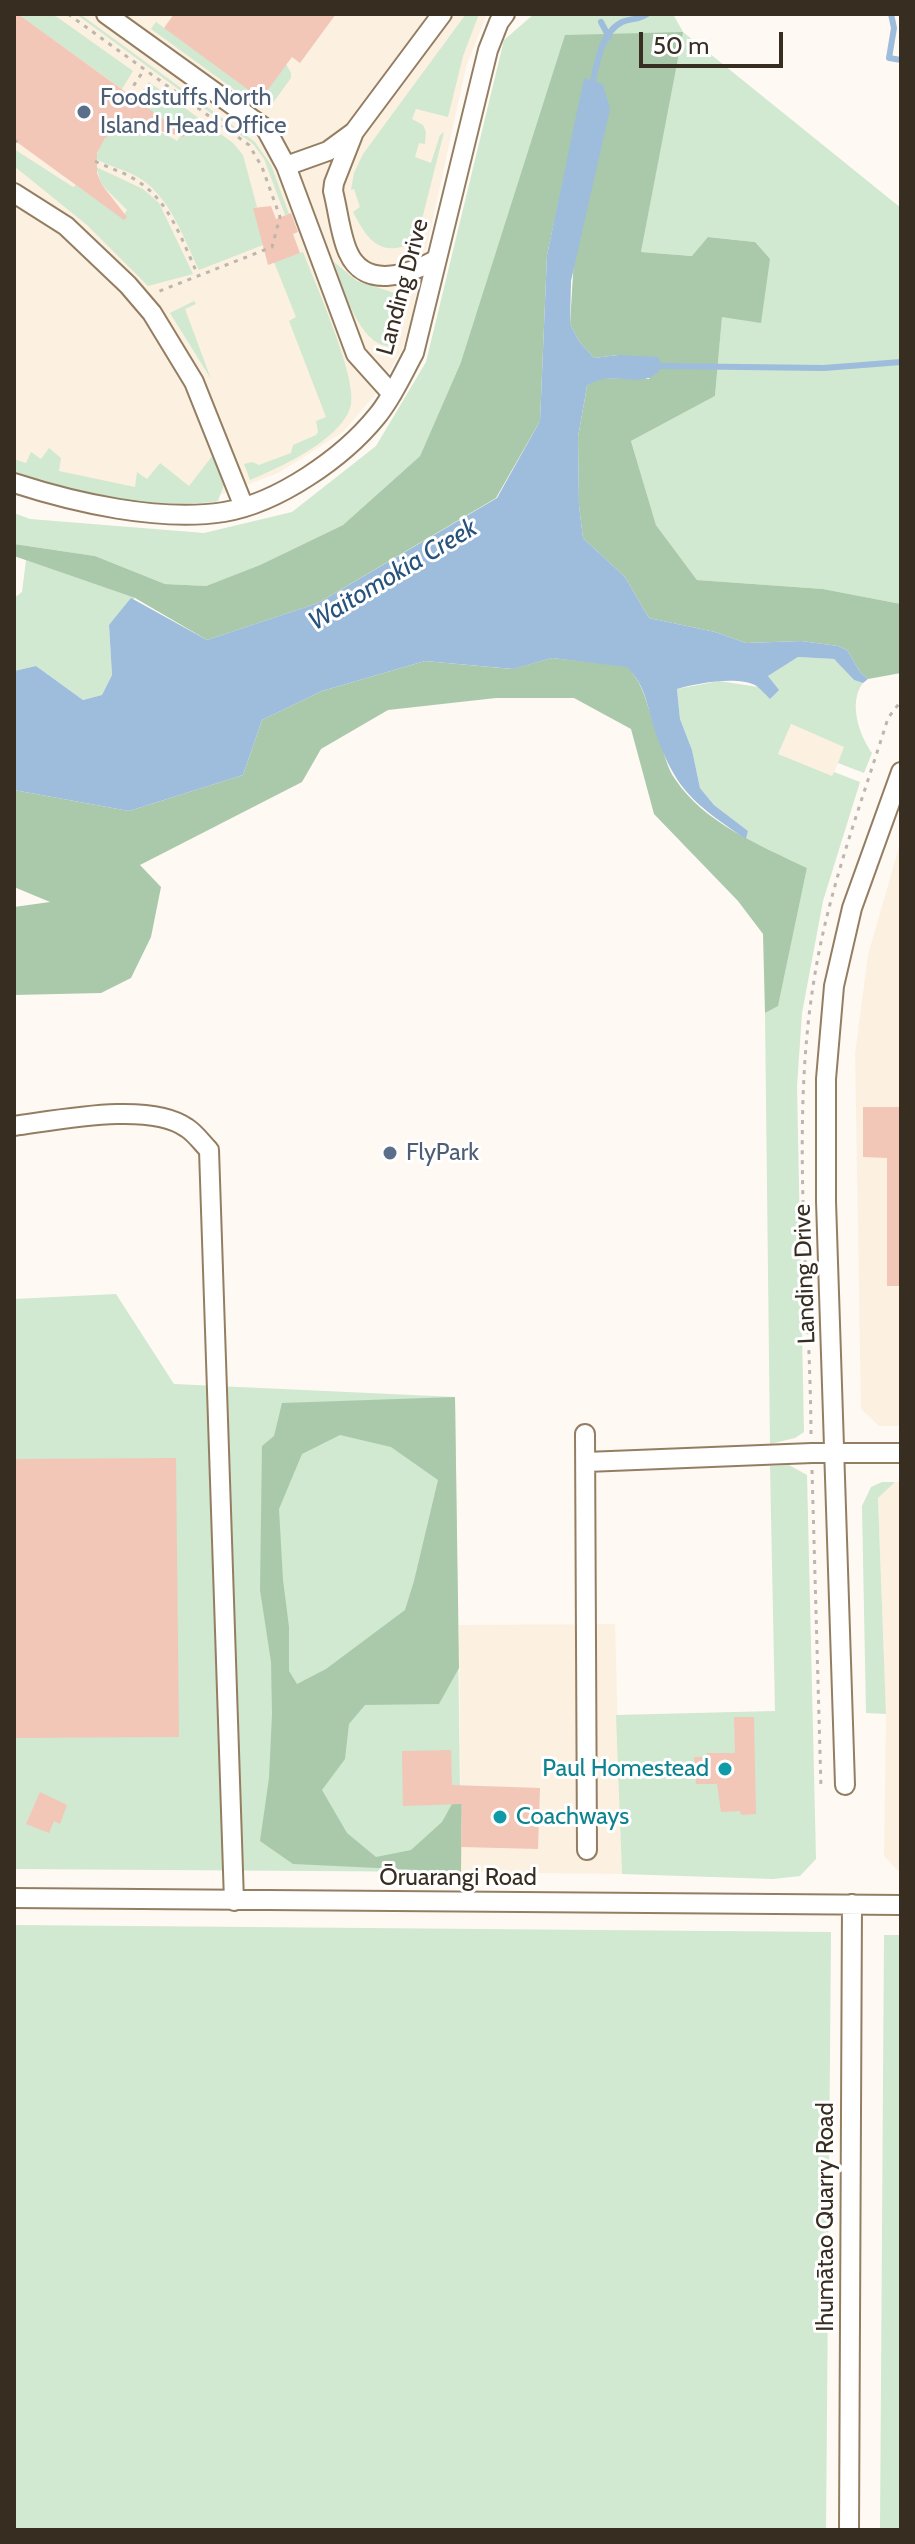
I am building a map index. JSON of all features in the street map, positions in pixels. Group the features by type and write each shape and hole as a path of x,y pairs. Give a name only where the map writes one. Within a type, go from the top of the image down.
{"street":[{"path":"106,14 266,129 286,166 356,354 392,394"},
{"path":"437,259 417,270 387,276 368,273 355,264 348,252 333,191 354,132 442,14"},
{"name":"Landing Drive","path":"14,483 114,507 178,515 223,512 267,498 313,472 348,447 377,416 414,353 488,50 505,14"},
{"path":"286,166 328,151 354,132"},
{"path":"14,193 66,226 128,285 152,313 194,382 244,507"},
{"name":"Landing Drive","path":"845,1785 825,1137 826,1079 834,986 852,908 901,772"},
{"path":"14,1126 86,1116 157,1114 187,1127 209,1150 234,1901"},
{"path":"585,1434 587,1850"},
{"path":"586,1462 834,1452 901,1453"},
{"name":"Ōruarangi Road","path":"14,1898 901,1905"},
{"name":"Ihumātao Quarry Road","path":"849,2530 852,1904"}],"path":[{"path":"68,14 249,145 262,167 280,217 272,247 152,294"},
{"path":"128,94 144,69"},
{"path":"95,161 134,178 157,196 167,210 198,275"},
{"path":"812,1480 821,1788"}],"shaded area":[{"path":"14,14 487,14 466,67 402,350 374,396 343,432 278,473 222,494 147,500 14,466"},
{"path":"790,724 845,747 832,777 778,754"},
{"path":"901,840 901,1426 879,1426 861,1409 855,1054 868,955"},
{"path":"895,1482 901,1482 901,1870 897,1870 884,1856 886,1714 878,1498"},
{"name":"Coachways","path":"615,1624 622,1874 461,1872 459,1625"}],"green space":[{"path":"24,14 57,17 133,71 122,89 22,17"},
{"path":"76,14 255,142 271,165 289,214 285,215 264,159 253,144"},
{"path":"466,14 479,14 463,56 448,117 416,109 412,119 423,125 426,132 425,144 419,143 415,157 431,163 440,135 444,132 419,231 407,245 384,247 371,239 353,212 360,207 354,189 351,190 354,173 363,154"},
{"path":"534,14 673,14 683,32 901,208 901,604 823,589 697,580 656,525 631,441 715,396 722,316 755,242 709,237 693,256 641,252 682,32 461,362 420,456 343,525 260,565 206,586 165,584 95,556 14,544 14,513 30,519 204,533 292,512 376,446 426,362 504,40"},
{"path":"156,22 261,98 286,64 291,78 270,107 257,106 151,29"},
{"path":"683,32 641,252 692,256 708,237 755,242 770,259 761,323 722,317 715,396 631,441 656,525 697,580 823,589 901,604 901,673 868,679 847,650 838,646 801,641 746,643 715,632 649,618 625,577 583,538 579,506 578,437 587,386 597,378 650,379 618,355 594,358 579,341 570,324 585,78 547,255 540,421 496,498 318,603 207,640 135,598 14,556 14,544 95,556 165,584 206,586 260,565 343,525 420,456 461,362 565,35"},
{"path":"149,82 233,143 243,155 263,245 199,270 171,212 152,188 140,178 96,159 101,144 118,128 140,126 177,141 182,134 136,100"},
{"path":"14,149 73,187 76,185 122,218 127,210 102,185 96,167 143,189 159,203 193,274 148,286 87,225 14,166"},
{"path":"303,252 342,352 351,404 337,429 324,440 293,460 250,480 244,464 252,462 259,465 291,453 293,445 316,435 316,421 326,417 289,321 296,317 274,262"},
{"path":"334,262 357,281 401,295 388,346 378,343 360,325"},
{"path":"194,301 196,304 185,309 211,379 170,313"},
{"path":"49,448 61,458 59,471 135,487 137,472 147,479 160,463 189,486 213,455 224,485 215,502 138,502 89,495 14,476 14,459 26,463 31,452 41,459"},
{"path":"26,560 135,598 109,625 112,675 102,695 83,700 36,666 14,671 14,598 22,592"},
{"path":"798,657 834,659 854,680 863,683 856,699 857,718 872,753 864,773 838,763 844,747 791,724 778,754 832,776 834,772 860,782 823,901 802,1013 797,1086 804,1432 795,1438 770,1444 765,1013 778,1005 807,868 746,839 748,831 714,805 700,788 692,750 680,719 677,689 719,681 778,690 768,676"},
{"path":"552,658 627,666 643,692 670,770 687,795 735,832 807,868 778,1006 765,1013 763,934 738,901 654,814 631,729 574,698 496,698 388,710 321,749 302,782 140,865 161,887 151,937 131,978 101,993 14,995 14,907 50,902 14,887 14,790 129,811 243,775 262,720 322,691 425,661 512,669"},
{"path":"116,1294 174,1384 455,1397 461,1872 14,1869 14,1299"},
{"path":"455,1397 459,1668 439,1704 365,1705 349,1724 345,1759 322,1790 347,1833 376,1857 411,1850 442,1822 462,1786 461,1872 293,1864 260,1841 269,1778 272,1714 271,1662 260,1590 262,1446 274,1436 282,1403","holes":["340,1435 391,1447 438,1480 405,1610 326,1669 297,1684 289,1671 289,1627 279,1509 302,1454"]},
{"path":"789,1465 807,1475 816,1859 800,1876 773,1879 622,1874 616,1715 775,1711 770,1466"},
{"path":"882,1482 895,1482 878,1498 886,1714 866,1713 862,1506 871,1487"},
{"path":"14,1925 831,1932 826,2530 14,2530"},
{"path":"884,1935 901,1935 901,2530 880,2530"}],"water":[{"path":"584,78 603,84 610,109 571,281 570,324 579,341 594,358 618,355 658,357 662,366 648,378 607,379 587,386 578,437 579,506 583,538 625,577 649,618 715,632 746,643 801,641 838,646 847,650 868,679 863,683 854,680 834,659 798,657 768,676 779,690 770,699 755,685 738,681 677,689 680,719 692,750 700,788 714,805 748,831 746,839 699,804 678,781 662,749 642,688 627,667 552,658 513,669 425,661 322,691 262,720 243,775 129,811 14,790 14,671 36,666 83,700 102,695 112,675 109,625 131,598 207,640 318,603 497,498 540,421 547,255"}],"building":[{"name":"Foodstuffs North Island Head Office","path":"14,14 185,135 132,124 117,129 105,138 97,153 97,173 102,185 127,217 124,220 14,140"},
{"path":"174,14 336,14 300,63 292,57 261,99 164,28"},
{"path":"271,206 276,219 291,213 298,232 293,234 300,253 268,265 253,208"},
{"path":"863,1107 901,1107 901,1286 887,1286 887,1158 863,1157"},
{"path":"176,1458 179,1737 14,1738 14,1459"},
{"name":"Paul Homestead","path":"734,1717 754,1717 756,1814 721,1812 717,1784 696,1784 694,1757 708,1757 707,1753 735,1753"},
{"name":"Coachways","path":"451,1750 452,1785 540,1788 538,1849 461,1847 462,1804 403,1806 402,1751"},
{"path":"40,1792 67,1805 60,1824 54,1821 49,1833 26,1824"}],"waterway":[{"name":"Waitomokia Creek","path":"592,87 595,69 609,33 622,22 647,14"},
{"path":"891,14 894,28 889,58 901,60"},
{"name":"Waitomokia Creek","path":"601,22 609,37"},
{"path":"662,366 824,368 901,362"}],"place":[{"name":"Foodstuffs North Island Head Office","path":"84,112"},
{"name":"FlyPark","path":"390,1153"},
{"name":"Paul Homestead","path":"725,1769"},
{"name":"Coachways","path":"500,1817"}]}
